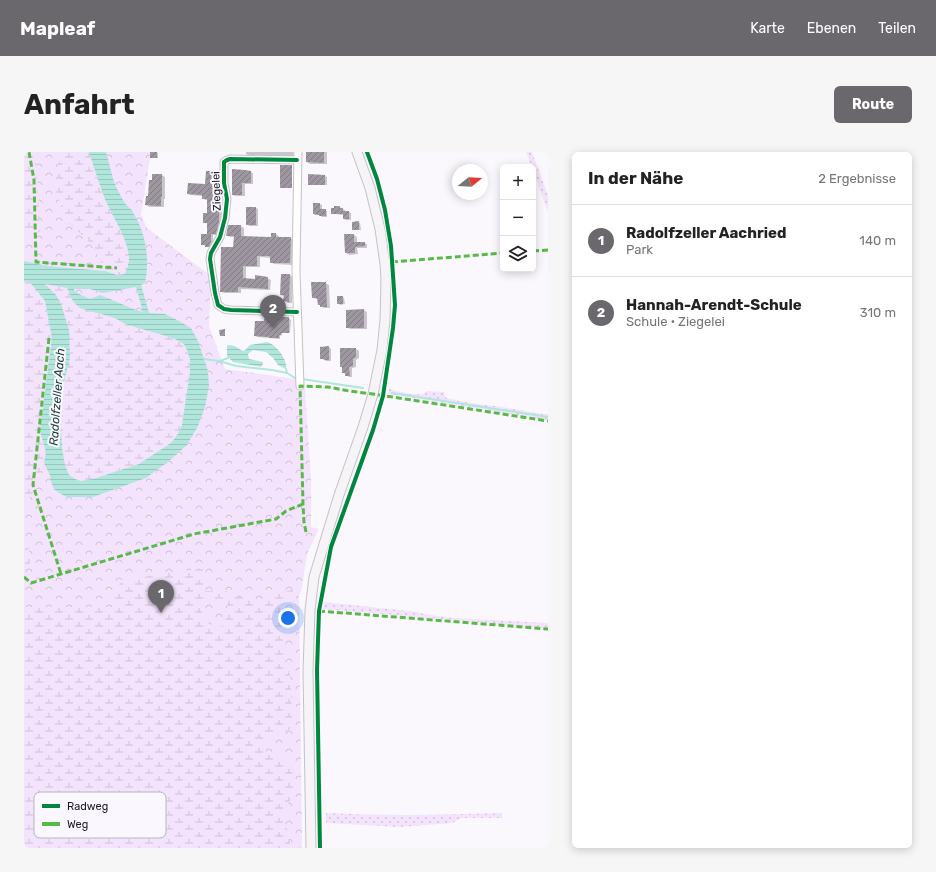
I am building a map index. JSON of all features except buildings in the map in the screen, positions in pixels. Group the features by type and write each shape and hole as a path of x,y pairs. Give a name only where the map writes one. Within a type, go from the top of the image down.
{"main road":[{"path":"310,848 308,672 310,610 314,577 339,495 363,428 373,394 379,370 385,320 385,269 380,229 370,188 357,152"}],"street":[{"name":"Ziegelei","path":"297,312 232,310 224,309 218,305 210,259 211,253 220,237 225,218 226,199 224,162 227,160 297,156 296,248 300,384"}],"green space":[{"path":"24,152 151,152 141,215 147,228 211,276 209,326 225,369 296,379 296,388 305,388 311,478 311,527 319,529 307,554 302,587 299,589 302,848 24,848"},
{"path":"24,152 36,152 40,232 27,237 24,236"},
{"path":"63,152 89,152 101,188 126,244 129,259 125,274 117,275 105,271 93,245 67,222 54,186 60,158"},
{"path":"526,152 532,152 548,195 548,212 536,178 536,164 531,164"},
{"path":"29,281 45,301 52,338 40,431 46,452 44,463 32,495 24,504 24,282"},
{"path":"44,283 67,288 73,301 80,308 115,318 125,324 173,338 184,344 190,359 190,372 182,425 178,434 171,443 139,464 93,479 81,481 69,475 65,465 62,448 60,414 60,397 65,379 66,318 61,303 56,295"},
{"path":"389,389 410,394 423,394 427,391 444,392 446,398 548,414 548,420 388,394"},
{"path":"24,536 26,536 31,561 24,570"},
{"path":"203,568 205,591 226,591 238,597 260,599 302,587 300,594 290,595 280,599 286,658 291,683 292,729 266,740 263,748 267,752 284,757 292,768 294,786 291,799 286,807 284,820 290,837 290,844 280,848 24,848 24,607 112,607 121,580","holes":["210,598 227,599 227,612 224,625 218,628 202,620 204,601"]},
{"path":"324,602 418,612 452,618 548,623 548,628 323,609"},
{"path":"326,813 413,815 501,813 503,818 462,818 452,823 400,827 326,823"}],"water":[{"name":"Radolfzeller Aach","path":"89,152 106,152 118,191 124,202 137,219 141,228 146,246 147,265 145,283 141,285 149,313 165,314 191,328 198,341 208,371 209,386 205,407 198,426 187,445 169,461 146,478 93,497 67,497 54,489 50,475 44,463 46,452 40,431 52,338 45,301 29,281 24,282 24,261 47,266 105,271 117,275 125,274 129,259 126,244 120,228 105,199","holes":["45,284 67,288 73,301 80,308 115,318 125,324 173,338 184,344 190,359 190,372 182,425 178,434 171,443 139,464 93,479 81,481 69,475 65,465 62,448 60,414 60,397 70,358 69,330 61,304 56,295","136,287 143,312 100,295 90,299 75,292 74,289 90,289 103,293"]},
{"path":"267,342 281,353 285,361 286,369 278,365 266,352 253,350 248,354 249,359 263,362 261,367 233,362 227,356 228,345 235,346 244,351 250,345"}],"waterway":[{"path":"220,361 228,358"},
{"path":"204,359 219,361 236,366 287,373 295,378 363,388"},
{"path":"286,369 287,373"},
{"path":"392,393 548,417"}],"marked path":[{"path":"29,152 34,180 36,262 117,268"},
{"path":"536,251 548,250"},
{"path":"392,262 500,253"},
{"path":"49,338 33,485 61,574"},
{"path":"306,532 303,504 300,386 328,387 548,421"},
{"path":"24,577 31,583 194,534 276,519 286,511 303,504"},
{"path":"319,611 548,629"}],"cycle path":[{"path":"320,848 317,670 319,611 331,547 373,430 383,396 395,305 391,246 385,210 377,179 367,152"},
{"path":"297,160 230,159 224,162 224,183 227,199 225,218 220,237 211,253 210,259 218,305 224,309 297,312"}],"place":[{"name":"Hannah-Arendt-Schule","path":"273,328"},
{"name":"Radolfzeller Aachried","path":"161,613"}]}
